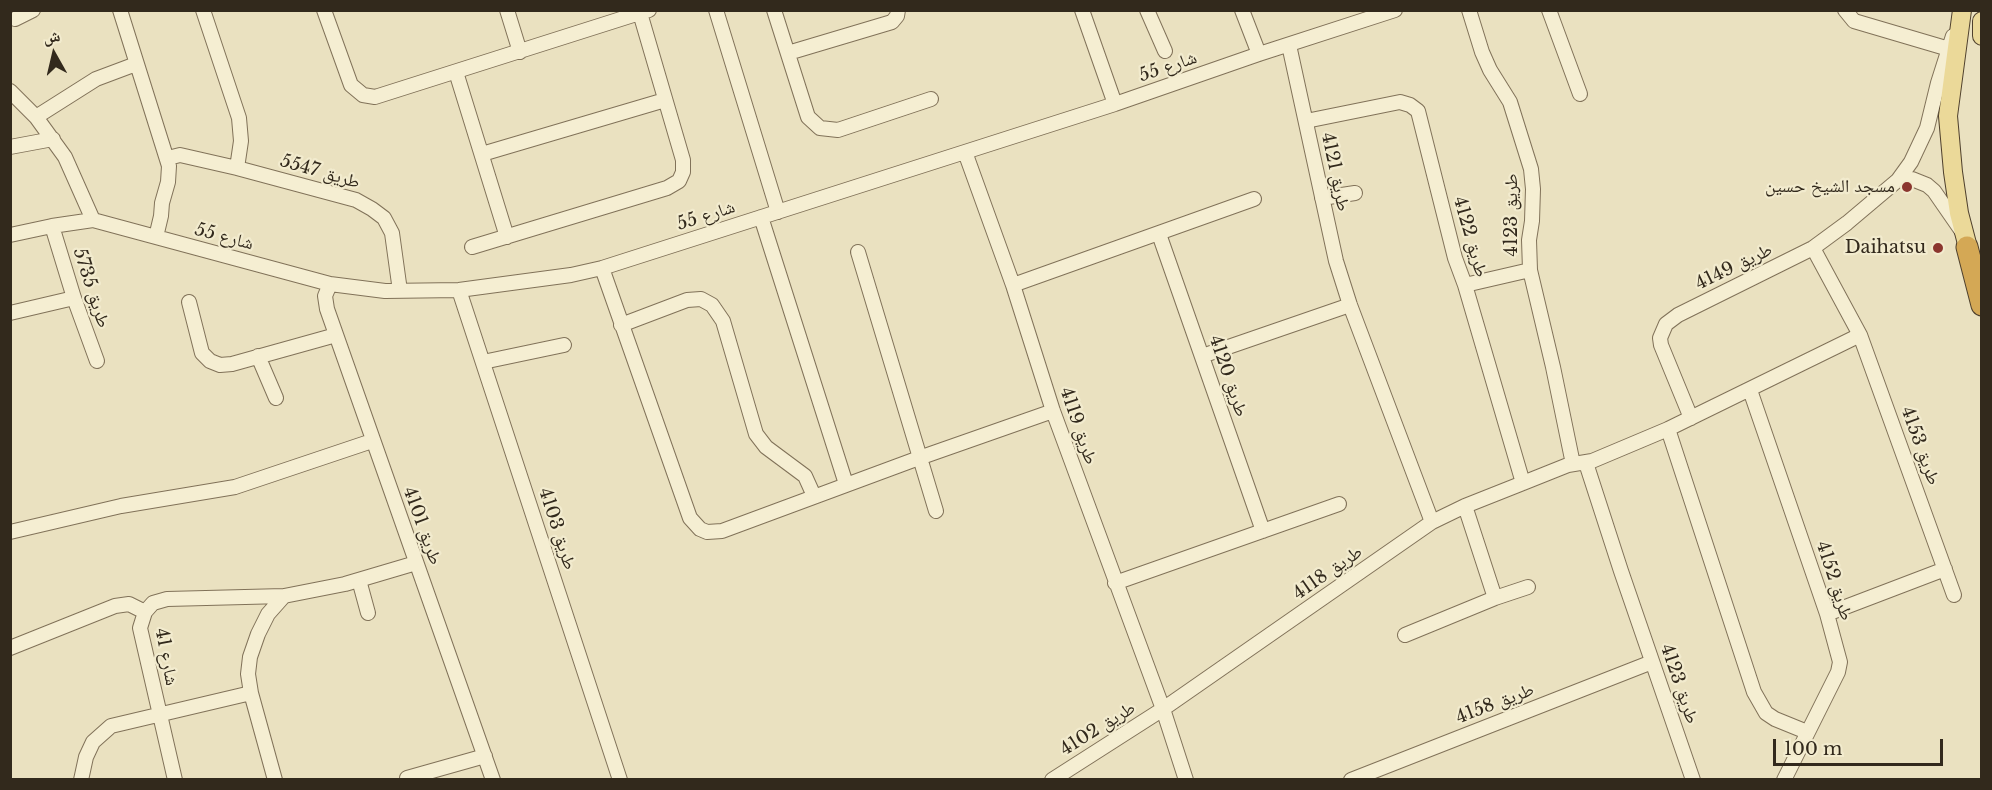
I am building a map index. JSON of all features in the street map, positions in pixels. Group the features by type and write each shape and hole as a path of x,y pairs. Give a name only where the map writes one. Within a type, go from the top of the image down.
{"highway":[{"path":"1966,241 1982,304"}],"main road":[{"path":"1960,16 1948,116 1953,172 1966,241 1982,289"},
{"path":"1982,21 1982,36"}],"street":[{"path":"15,19 33,10"},
{"path":"120,10 168,158 169,174 162,203 155,210 150,236"},
{"path":"203,10 240,118 237,168"},
{"path":"507,10 520,52"},
{"path":"716,10 778,212"},
{"path":"774,10 808,117 815,125 826,130 838,130 931,99"},
{"path":"788,53 892,22 897,16 897,10"},
{"path":"1082,10 1115,104"},
{"path":"1147,10 1165,51"},
{"path":"1242,10 1259,54"},
{"name":"شارع 55","path":"10,235 93,220 330,284 400,291 459,290 532,282 602,268 1115,104 1289,45 1361,15 1395,10"},
{"name":"طريق 4123","path":"1469,10 1490,70 1510,102 1531,169 1533,189 1529,240 1530,270 1553,367 1580,464 1693,780"},
{"path":"1550,10 1580,94"},
{"path":"330,12 351,85 363,96 369,97 381,96 520,52 609,16 644,12 684,166 681,177 675,184 472,247"},
{"path":"1849,16 1949,48"},
{"name":"طريق 4149","path":"1691,418 1661,345 1660,338 1665,324 1678,315 1813,248 1898,180 1911,162 1927,128 1960,16"},
{"name":"طريق 4121","path":"1289,45 1336,261 1350,305 1432,522"},
{"path":"36,117 96,80 136,63"},
{"path":"456,72 507,237"},
{"path":"10,91 36,117 65,157 93,220"},
{"path":"482,154 666,100"},
{"name":"طريق 4122","path":"1306,122 1400,102 1414,108 1422,121 1455,258 1523,483"},
{"path":"10,147 53,139"},
{"name":"طريق 4119","path":"965,152 1013,285 1053,411 1163,709"},
{"name":"طريق 5547","path":"168,158 176,155 185,156 237,168 356,200 372,209 384,218 392,233 400,291"},
{"path":"1898,180 1920,180 1934,191 1966,241"},
{"path":"1322,198 1355,193"},
{"path":"1013,285 1254,199"},
{"path":"761,217 846,484"},
{"name":"طريق 5735","path":"52,226 74,298 98,361"},
{"name":"طريق 4120","path":"1159,234 1263,531"},
{"name":"طريق 4153","path":"1813,248 1860,335 1954,596"},
{"path":"858,252 936,511"},
{"path":"602,268 690,518 694,524 707,532 722,531 846,484 1053,411"},
{"path":"1465,285 1530,270"},
{"name":"طريق 4101","path":"330,284 325,296 327,309 493,780"},
{"name":"طريق 4103","path":"459,290 620,780"},
{"path":"10,314 74,298"},
{"path":"621,325 687,300 700,299 712,304 723,321 756,434 766,447 802,473 808,480 814,496"},
{"path":"189,302 202,352 210,361 226,365 336,335"},
{"path":"1202,356 1350,305"},
{"path":"1523,483 1580,464 1668,429 1860,335"},
{"path":"483,362 564,345"},
{"path":"258,356 276,398"},
{"name":"طريق 4152","path":"1750,390 1827,614 1840,662 1835,678 1784,780"},
{"path":"1668,429 1754,692 1766,713 1807,732"},
{"path":"10,532 121,506 235,487 372,441"},
{"name":"طريق 4118","path":"1163,709 1432,522 1523,483"},
{"path":"1115,583 1339,504"},
{"path":"1465,506 1495,598"},
{"name":"شارع 41","path":"176,780 140,628 145,612 153,603 167,598 284,596 359,580 416,562"},
{"path":"1827,614 1945,569"},
{"path":"359,580 368,613"},
{"path":"1405,635 1528,587"},
{"path":"274,780 248,674 254,645 268,614 284,596"},
{"path":"10,648 115,606 129,604 145,612"},
{"name":"طريق 4158","path":"1351,780 1652,662"},
{"path":"81,780 89,749 104,730 119,724 251,693"},
{"path":"1163,709 1186,780"},
{"name":"طريق 4102","path":"1052,780 1163,709"},
{"path":"408,778 485,756"}],"place":[{"name":"مسجد الشيخ حسين","path":"1907,187"},
{"name":"Daihatsu","path":"1938,248"}]}
